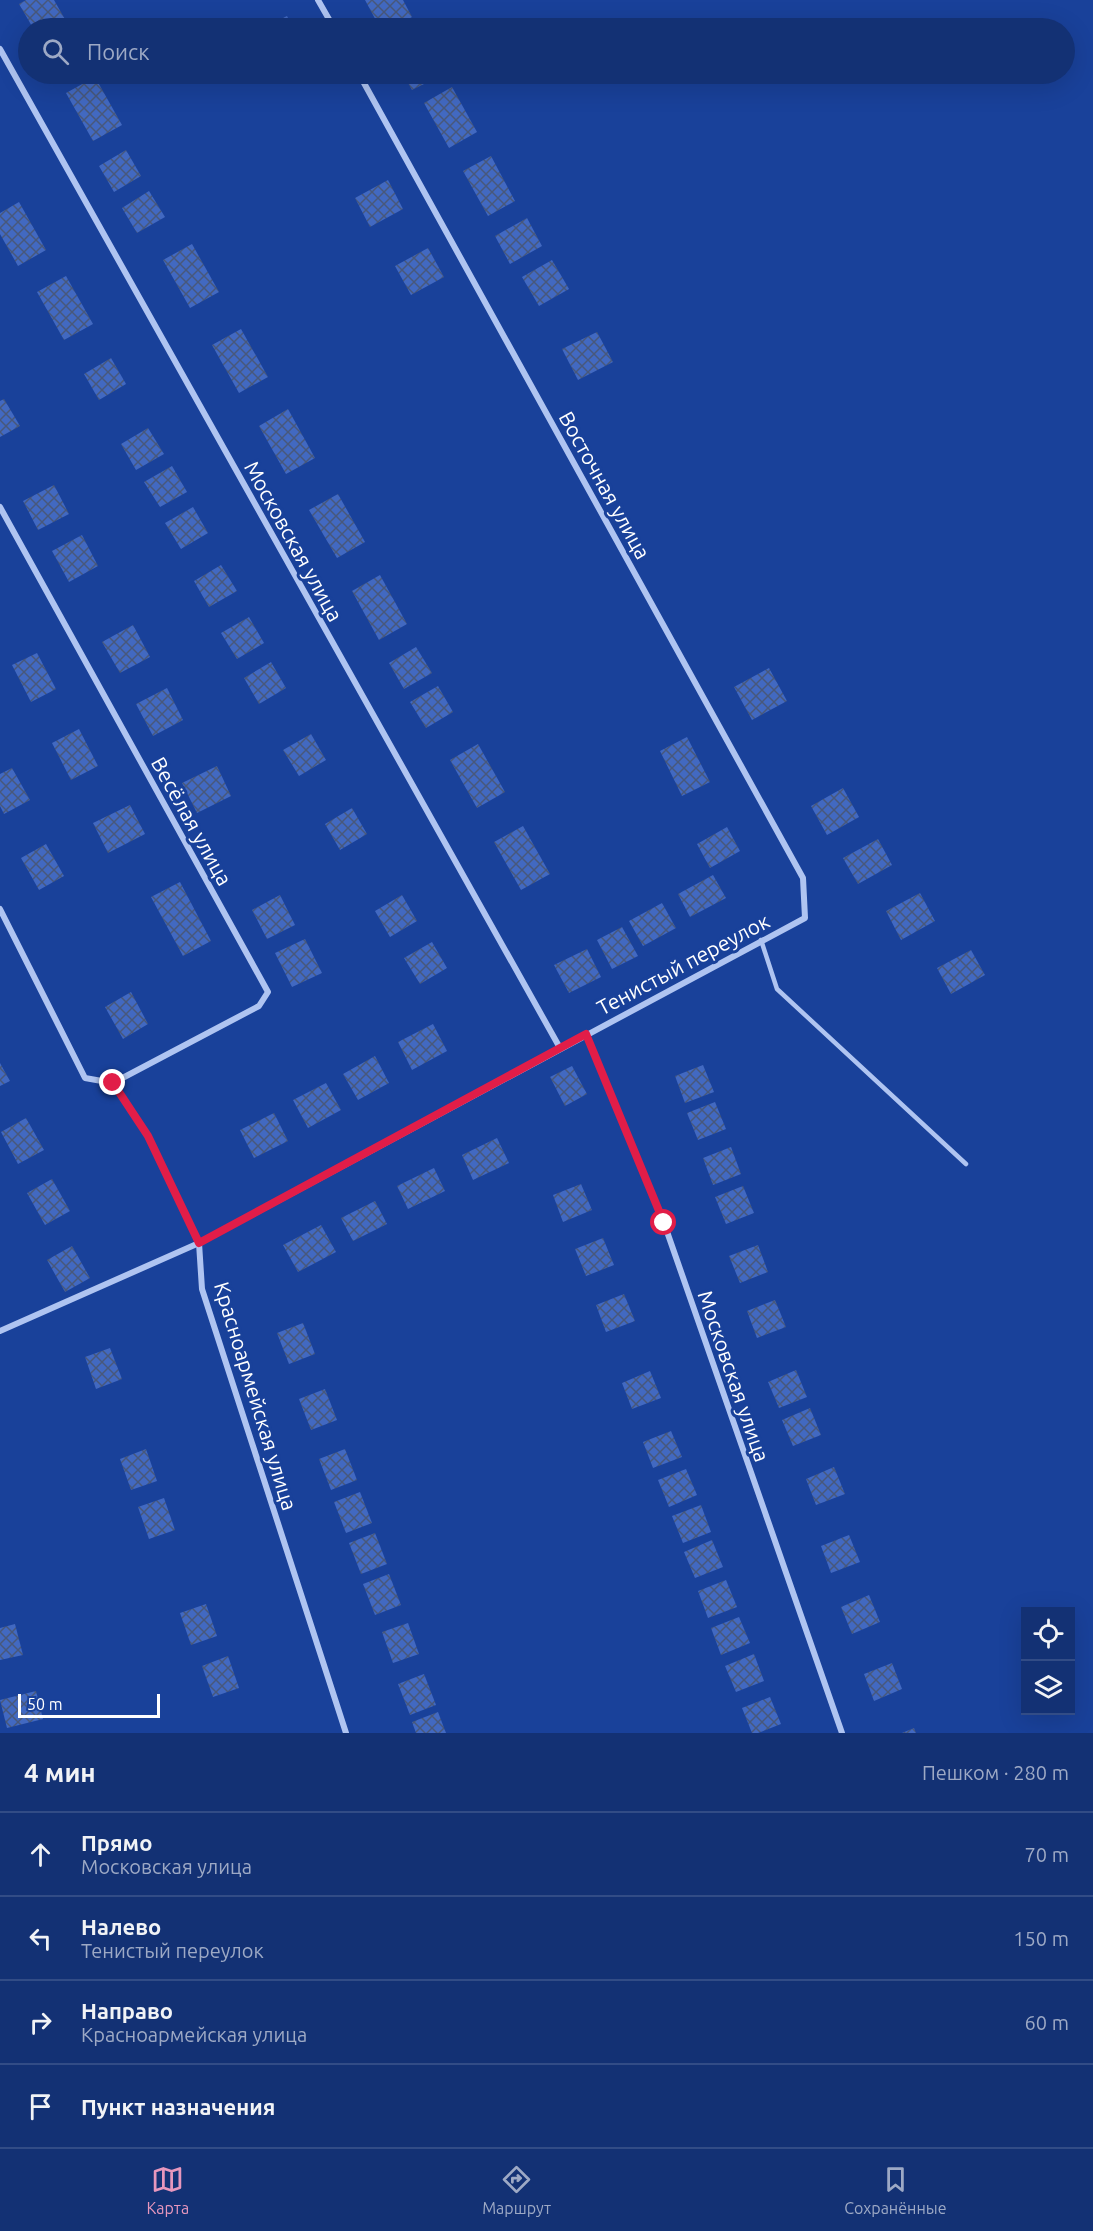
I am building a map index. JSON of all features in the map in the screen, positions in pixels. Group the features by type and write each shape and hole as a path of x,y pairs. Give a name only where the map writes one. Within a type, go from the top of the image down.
{"street":[{"path":"318,0 328,18"},
{"name":"Московская улица","path":"0,49 18,81"},
{"name":"Московская улица","path":"20,84 560,1048"},
{"name":"Восточная улица","path":"365,84 803,878 805,918"},
{"name":"Весёлая улица","path":"0,507 268,992 259,1006 113,1083"},
{"path":"0,909 85,1078 113,1083"},
{"name":"Тенистый переулок","path":"0,1331 199,1243 805,918"},
{"name":"Московская улица","path":"586,1034 664,1223 842,1733"},
{"name":"Красноармейская улица","path":"113,1083 148,1136 199,1243 202,1289 346,1733"}],"lane":[{"path":"761,940 777,989 966,1164"}],"building":[{"path":"26,0 54,0 64,18 27,18 19,4"},
{"path":"365,0 403,0 412,17 410,18 375,18"},
{"path":"82,84 99,84 122,125 93,141 66,93"},
{"path":"409,84 424,84 412,90"},
{"path":"452,87 477,132 449,148 424,103"},
{"path":"126,150 141,176 114,192 99,166"},
{"path":"491,156 515,201 488,216 463,171"},
{"path":"388,180 403,209 370,227 355,198"},
{"path":"149,191 165,217 137,233 122,208"},
{"path":"19,202 46,250 18,266 0,234 0,213"},
{"path":"527,218 542,246 510,264 495,236"},
{"path":"192,244 219,292 190,308 163,260"},
{"path":"428,248 444,277 411,295 395,266"},
{"path":"552,260 569,289 539,306 522,277"},
{"path":"66,276 93,324 64,340 37,292"},
{"path":"241,329 268,377 239,393 212,345"},
{"path":"597,332 613,362 578,380 562,349"},
{"path":"111,358 126,384 99,400 84,374"},
{"path":"4,399 20,426 0,437 0,401"},
{"path":"288,409 315,458 286,474 259,426"},
{"path":"148,428 164,454 136,470 121,444"},
{"path":"172,466 187,492 160,507 144,482"},
{"path":"54,485 69,514 38,530 23,501"},
{"path":"338,494 365,542 337,558 309,510"},
{"path":"193,507 208,533 181,549 165,523"},
{"path":"82,535 98,566 69,582 52,551"},
{"path":"221,565 237,591 209,607 194,581"},
{"path":"380,575 407,624 379,640 352,591"},
{"path":"249,617 264,643 237,659 221,633"},
{"path":"133,625 150,657 120,673 102,642"},
{"path":"416,647 432,673 404,689 389,663"},
{"path":"37,653 56,689 31,702 12,665"},
{"path":"271,662 286,688 259,704 244,678"},
{"path":"769,668 787,701 752,720 734,687"},
{"path":"438,686 453,712 426,728 410,702"},
{"path":"167,688 183,720 153,736 136,704"},
{"path":"79,729 98,766 71,780 52,743"},
{"path":"311,734 326,760 299,776 283,750"},
{"path":"687,737 710,782 682,796 660,751"},
{"path":"478,744 505,792 477,808 450,760"},
{"path":"217,766 231,796 197,813 182,783"},
{"path":"12,768 30,800 4,814 0,806 0,774"},
{"path":"843,788 859,817 827,835 811,806"},
{"path":"130,805 145,834 108,853 93,823"},
{"path":"352,808 367,834 340,850 325,824"},
{"path":"523,826 550,874 521,890 494,842"},
{"path":"727,827 740,851 710,868 697,844"},
{"path":"878,839 892,865 858,884 843,858"},
{"path":"46,844 64,876 39,890 21,858"},
{"path":"713,875 726,898 690,917 678,894"},
{"path":"180,882 211,941 183,956 151,897"},
{"path":"920,893 935,921 901,940 886,911"},
{"path":"280,895 295,925 267,939 252,910"},
{"path":"402,895 417,921 390,937 375,911"},
{"path":"662,903 676,928 643,946 629,921"},
{"path":"622,927 638,956 612,969 597,940"},
{"path":"305,939 322,973 292,987 275,953"},
{"path":"432,942 447,968 420,984 404,958"},
{"path":"587,949 601,977 569,993 554,965"},
{"path":"971,950 985,975 951,994 937,968"},
{"path":"131,992 148,1024 123,1039 105,1007"},
{"path":"433,1024 447,1051 412,1070 398,1042"},
{"path":"375,1056 389,1083 358,1100 343,1074"},
{"path":"0,1063 10,1081 0,1086"},
{"path":"703,1065 714,1092 685,1103 675,1076"},
{"path":"572,1066 587,1094 565,1106 550,1077"},
{"path":"326,1083 341,1110 308,1128 293,1100"},
{"path":"715,1102 726,1129 698,1140 687,1113"},
{"path":"274,1113 288,1141 254,1158 240,1130"},
{"path":"26,1118 44,1150 18,1164 1,1132"},
{"path":"497,1138 509,1163 473,1180 462,1155"},
{"path":"731,1147 741,1174 713,1185 703,1158"},
{"path":"434,1168 445,1191 408,1209 397,1186"},
{"path":"52,1179 70,1211 45,1225 27,1193"},
{"path":"581,1184 592,1210 563,1222 553,1195"},
{"path":"743,1186 754,1213 726,1224 715,1197"},
{"path":"375,1201 387,1224 353,1241 341,1218"},
{"path":"321,1225 336,1252 298,1272 283,1245"},
{"path":"603,1238 614,1265 586,1276 575,1249"},
{"path":"758,1245 768,1272 740,1283 729,1256"},
{"path":"72,1246 90,1278 65,1292 47,1260"},
{"path":"624,1294 635,1321 606,1332 596,1305"},
{"path":"775,1300 786,1327 757,1338 747,1311"},
{"path":"303,1323 315,1354 289,1364 277,1333"},
{"path":"110,1348 122,1379 96,1389 85,1357"},
{"path":"796,1370 807,1397 779,1408 768,1382"},
{"path":"650,1371 661,1398 632,1409 622,1383"},
{"path":"325,1389 337,1420 311,1430 299,1399"},
{"path":"810,1408 821,1435 793,1446 782,1420"},
{"path":"671,1431 682,1457 653,1468 643,1442"},
{"path":"146,1449 157,1481 131,1490 120,1459"},
{"path":"345,1449 357,1480 331,1490 319,1459"},
{"path":"834,1467 845,1494 816,1505 806,1479"},
{"path":"686,1469 697,1495 669,1507 658,1480"},
{"path":"360,1492 372,1523 346,1533 334,1502"},
{"path":"164,1498 175,1530 149,1539 138,1507"},
{"path":"701,1505 711,1532 683,1543 672,1516"},
{"path":"375,1533 387,1564 361,1574 349,1543"},
{"path":"849,1535 860,1562 831,1573 821,1546"},
{"path":"712,1540 723,1567 695,1578 684,1552"},
{"path":"389,1574 401,1605 375,1615 363,1584"},
{"path":"726,1580 737,1607 708,1618 698,1591"},
{"path":"869,1595 880,1622 852,1634 841,1607"},
{"path":"206,1604 217,1636 191,1645 180,1613"},
{"path":"739,1617 750,1643 721,1655 711,1628"},
{"path":"408,1623 419,1654 393,1663 382,1632"},
{"path":"15,1624 23,1655 0,1660 0,1628"},
{"path":"754,1654 764,1681 736,1692 725,1666"},
{"path":"228,1656 239,1688 213,1697 202,1666"},
{"path":"892,1663 902,1689 874,1701 864,1674"},
{"path":"424,1674 436,1705 410,1715 398,1684"},
{"path":"36,1691 43,1719 7,1728 0,1700"},
{"path":"770,1697 781,1724 752,1733 742,1708"},
{"path":"438,1712 446,1733 416,1733 412,1722"},
{"path":"914,1728 916,1733 902,1733"}],"route":[{"path":"113,1083 148,1136 199,1243 586,1034 664,1223"}]}
